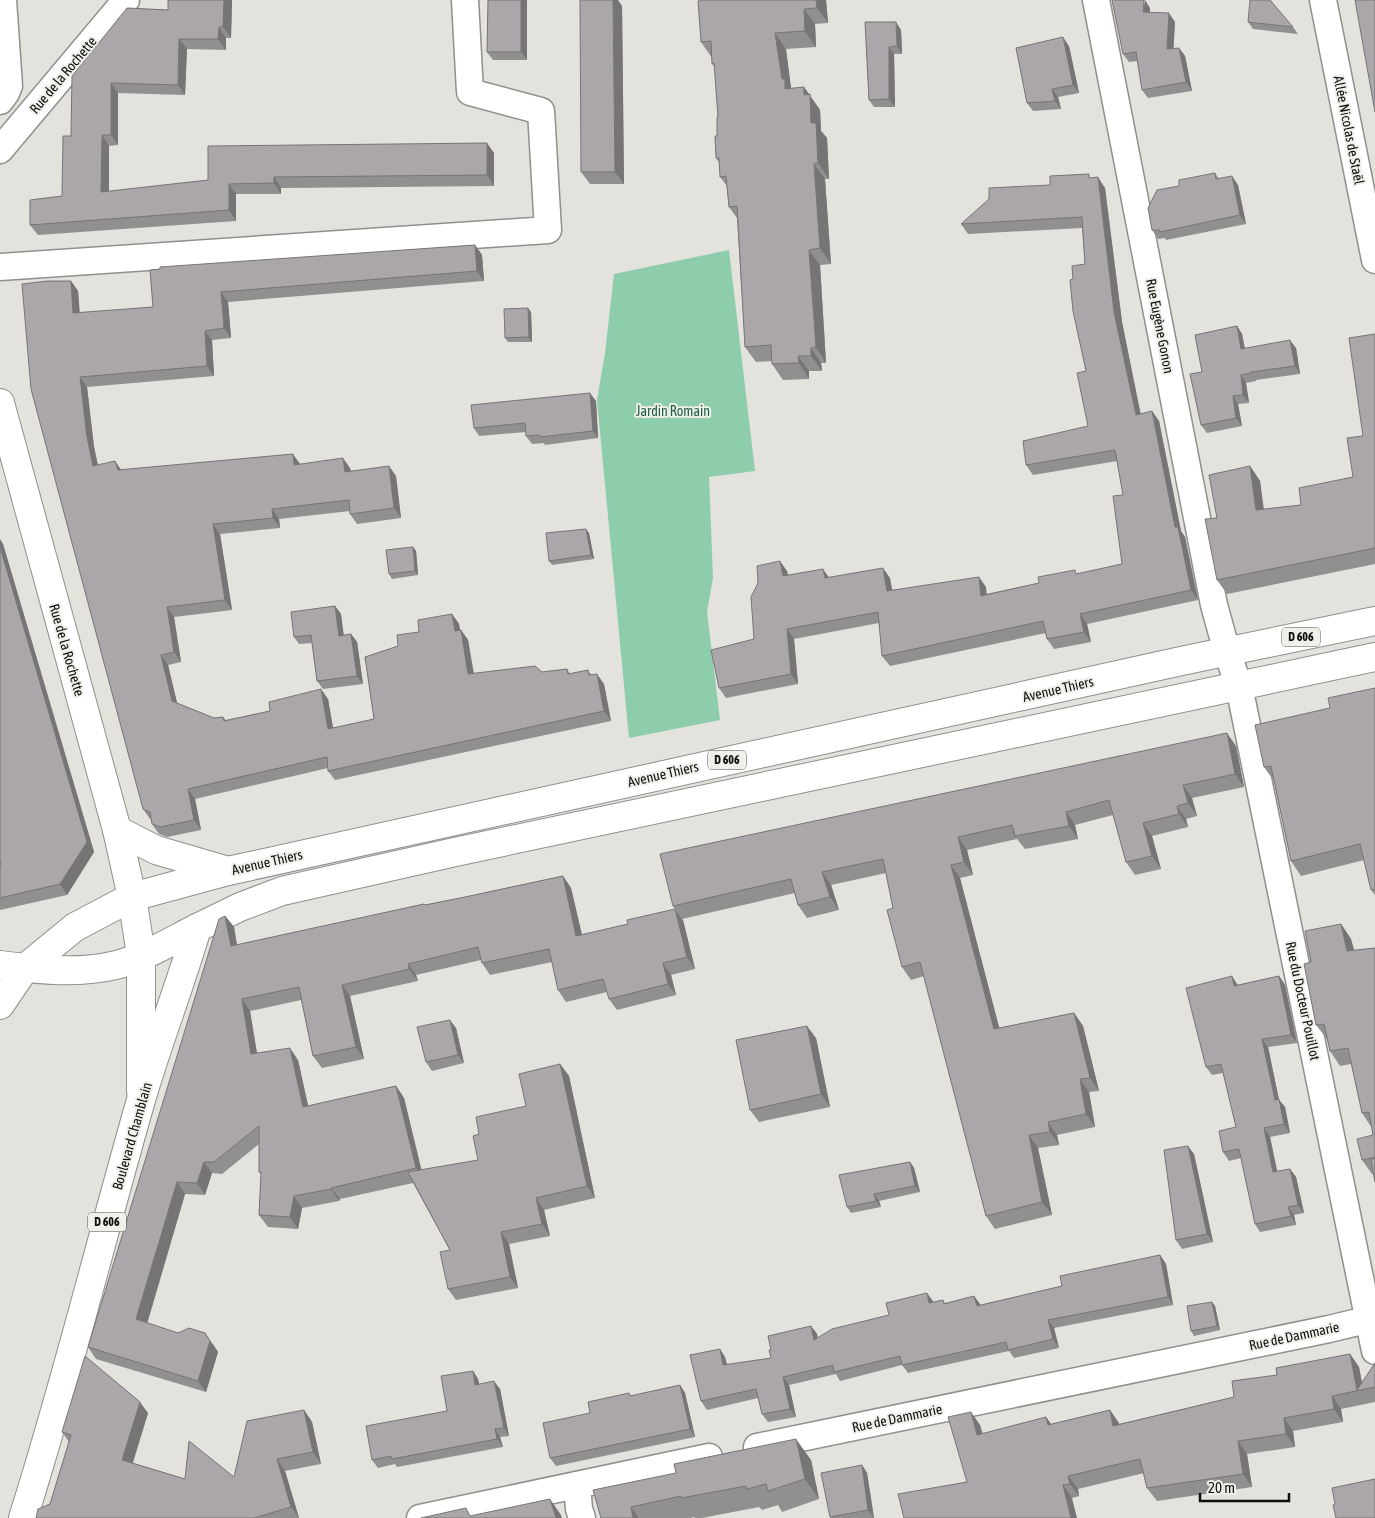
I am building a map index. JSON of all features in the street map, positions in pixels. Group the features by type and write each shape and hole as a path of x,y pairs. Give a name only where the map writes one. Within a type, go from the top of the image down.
{"main road":[{"name":"Rue de la Rochette","path":"0,403 117,830 132,897 141,955 142,1098"},
{"name":"Avenue Thiers","path":"12,967 75,927 132,897 228,871 1375,621"},
{"path":"12,967 80,970 116,965 141,955 240,907 282,891 492,844 1375,657"},
{"path":"117,830 156,850 228,871"},
{"name":"Boulevard Chamblain","path":"23,1518 57,1406 142,1098 197,928"},
{"name":"D 606","path":"0,1005 12,967"}],"street":[{"path":"3,0 9,86 3,97 33,111"},
{"name":"Rue de la Rochette","path":"0,150 126,0"},
{"path":"0,267 548,230 541,111 470,92 465,0"},
{"name":"Rue Eugène Gonon","path":"1096,0 1212,595 1227,652"},
{"name":"Allée Nicolas de Staël","path":"1323,0 1375,260"},
{"name":"Rue du Docteur Pouillot","path":"1227,652 1238,686 1372,1319 1375,1351"},
{"name":"Rue de Dammarie","path":"420,1518 1372,1319"},
{"path":"577,1485 582,1518"}],"green space":[{"name":"Jardin Romain","path":"729,250 755,471 709,477 713,578 707,612 720,720 629,738 597,400 605,353 614,274"}],"building":[{"path":"168,0 224,0 223,27 219,27 218,39 179,39 178,85 111,83 111,135 102,135 101,192 208,180 208,146 487,143 487,175 274,177 274,183 229,184 229,210 30,225 30,200 62,196 63,136 71,136 72,76 127,8 168,10"},
{"path":"488,0 521,0 521,52 487,52"},
{"path":"580,0 613,0 615,172 581,172"},
{"path":"816,0 817,8 804,9 805,31 775,33 782,79 785,79 785,89 804,87 804,95 810,94 811,123 816,123 818,163 814,164 820,248 809,250 816,347 811,348 811,356 798,356 799,363 772,364 771,345 745,347 737,206 729,207 726,176 720,177 719,158 716,158 715,136 717,136 718,117 714,63 712,64 711,41 701,42 698,1"},
{"path":"1112,0 1144,0 1143,12 1169,13 1167,49 1179,48 1186,82 1142,90 1136,52 1123,54"},
{"path":"1250,0 1270,0 1293,27 1248,22"},
{"path":"1355,0 1375,0 1375,112"},
{"path":"865,22 896,22 897,46 889,47 889,99 869,100"},
{"path":"1063,37 1073,85 1052,89 1055,101 1027,103 1016,48"},
{"path":"1215,173 1216,179 1232,176 1240,215 1160,232 1160,230 1152,230 1148,208 1157,190 1179,186 1179,180"},
{"path":"1089,174 1089,178 1098,177 1114,312 1136,415 1152,411 1175,527 1178,527 1191,590 1080,614 1084,632 1047,639 1043,621 882,656 878,612 787,629 791,674 719,688 711,650 754,639 751,597 758,583 757,566 780,561 783,576 823,569 825,578 883,568 887,591 979,577 981,596 1039,583 1038,577 1075,570 1076,574 1122,564 1113,496 1123,495 1115,450 1026,465 1023,441 1088,426 1077,373 1086,371 1073,311 1070,280 1073,279 1072,266 1085,264 1082,217 961,224 989,199 989,188 1050,185 1050,176"},
{"path":"475,245 477,271 221,292 224,328 205,331 207,366 80,377 87,437 93,466 115,461 118,470 293,454 294,465 343,458 345,472 389,466 394,508 350,514 349,500 272,509 273,518 213,524 225,600 167,607 174,652 161,655 172,701 214,718 223,717 224,721 270,711 269,702 321,689 328,729 374,719 365,657 398,646 397,635 419,632 418,620 452,614 455,631 461,630 468,674 535,666 542,672 567,669 568,674 588,670 589,675 597,674 604,711 328,771 327,757 188,789 194,820 160,827 152,824 150,812 143,809 31,389 22,284 71,281 73,313 153,307 150,270 160,269 160,267"},
{"path":"528,308 529,337 505,338 504,309"},
{"path":"1237,326 1241,349 1290,340 1295,366 1241,375 1243,395 1233,396 1236,418 1201,425 1190,374 1202,372 1195,335"},
{"path":"1375,334 1375,548 1217,580 1205,519 1217,518 1209,475 1250,466 1256,510 1301,505 1299,488 1353,477 1347,438 1363,436 1349,338"},
{"path":"590,393 593,431 540,437 539,435 526,436 525,423 474,428 471,405"},
{"path":"586,529 591,555 549,561 546,533"},
{"path":"0,547 87,842 60,884 0,898 1,866"},
{"path":"413,547 415,571 389,574 386,550"},
{"path":"335,606 339,636 351,634 357,676 317,681 311,635 294,637 291,612"},
{"path":"1375,688 1375,889 1371,890 1360,844 1291,861 1271,766 1264,767 1255,725 1330,708 1328,698"},
{"path":"1227,733 1235,774 1183,785 1188,803 1177,806 1179,814 1143,823 1152,856 1126,862 1109,800 1066,812 1069,826 1015,836 1012,825 958,837 964,862 951,865 994,1029 1074,1013 1090,1078 1080,1079 1086,1114 1048,1122 1050,1132 1029,1135 1042,1202 986,1216 920,962 902,967 887,910 893,908 883,859 822,872 830,897 798,905 791,879 673,906 660,854"},
{"path":"563,876 576,936 628,924 627,920 675,909 687,957 663,963 668,984 609,999 603,979 558,990 549,949 482,963 478,947 408,964 409,969 342,985 356,1047 313,1056 299,987 242,999 251,1054 290,1048 303,1107 396,1086 416,1168 294,1196 290,1217 259,1215 261,1172 259,1172 259,1126 214,1162 204,1162 197,1183 177,1182 136,1319 178,1333 189,1328 205,1333 210,1341 198,1381 88,1347 219,919 225,916 231,946"},
{"path":"1341,924 1347,951 1375,948 1375,1157 1362,1160 1357,1139 1373,1135 1369,1112 1362,1113 1348,1048 1330,1051 1324,1024 1316,1025 1304,964 1311,962 1305,931"},
{"path":"1232,976 1234,986 1279,976 1291,1035 1262,1039 1275,1100 1279,1099 1284,1124 1264,1128 1273,1172 1290,1169 1298,1205 1288,1207 1291,1216 1255,1224 1239,1149 1223,1152 1219,1131 1236,1127 1221,1064 1206,1067 1186,988"},
{"path":"450,1020 458,1055 426,1062 417,1027"},
{"path":"807,1026 821,1094 750,1110 736,1040"},
{"path":"560,1064 587,1186 536,1198 542,1224 501,1232 510,1277 448,1289 440,1252 450,1250 408,1172 478,1160 473,1136 479,1134 476,1117 526,1106 519,1074"},
{"path":"1188,1146 1207,1234 1176,1240 1164,1150"},
{"path":"1375,1158 1375,1182 1371,1160"},
{"path":"910,1162 915,1186 874,1194 876,1201 847,1207 839,1175"},
{"path":"1160,1255 1168,1297 1048,1320 1053,1339 1008,1350 1006,1342 902,1365 900,1356 834,1372 833,1365 783,1377 790,1409 762,1414 756,1389 701,1401 690,1355 720,1349 723,1365 771,1358 768,1336 811,1326 814,1340 832,1329 889,1315 886,1303 927,1293 929,1303 943,1300 944,1304 974,1296 977,1306 1062,1286 1060,1276"},
{"path":"1212,1302 1217,1326 1191,1331 1187,1306"},
{"path":"1350,1354 1357,1390 1375,1363 1375,1387 1332,1396 1334,1409 1284,1418 1286,1434 1238,1441 1243,1474 1147,1488 1140,1459 1068,1476 1070,1484 1063,1485 1071,1518 904,1518 898,1494 967,1482 948,1417 971,1412 977,1435 1046,1417 1048,1425 1110,1410 1113,1426 1234,1397 1232,1381 1277,1375 1276,1368"},
{"path":"85,1356 140,1402 122,1460 185,1479 189,1441 234,1477 247,1421 304,1410 313,1452 277,1459 291,1507 254,1518 36,1518 38,1509 50,1504 71,1435 62,1432"},
{"path":"473,1371 475,1385 494,1381 504,1428 495,1429 497,1439 392,1459 391,1456 372,1460 366,1426 447,1411 441,1376"},
{"path":"680,1385 690,1429 550,1458 543,1423 590,1413 588,1402 629,1393 630,1396"},
{"path":"796,1439 805,1479 768,1491 766,1484 747,1489 746,1486 681,1498 681,1496 631,1507 633,1518 601,1518 593,1490 676,1473 674,1464"},
{"path":"862,1465 868,1510 830,1517 821,1473"},
{"path":"1375,1479 1375,1518 1336,1518 1332,1488"},
{"path":"550,1499 556,1518 421,1518 466,1508 470,1516"}]}
